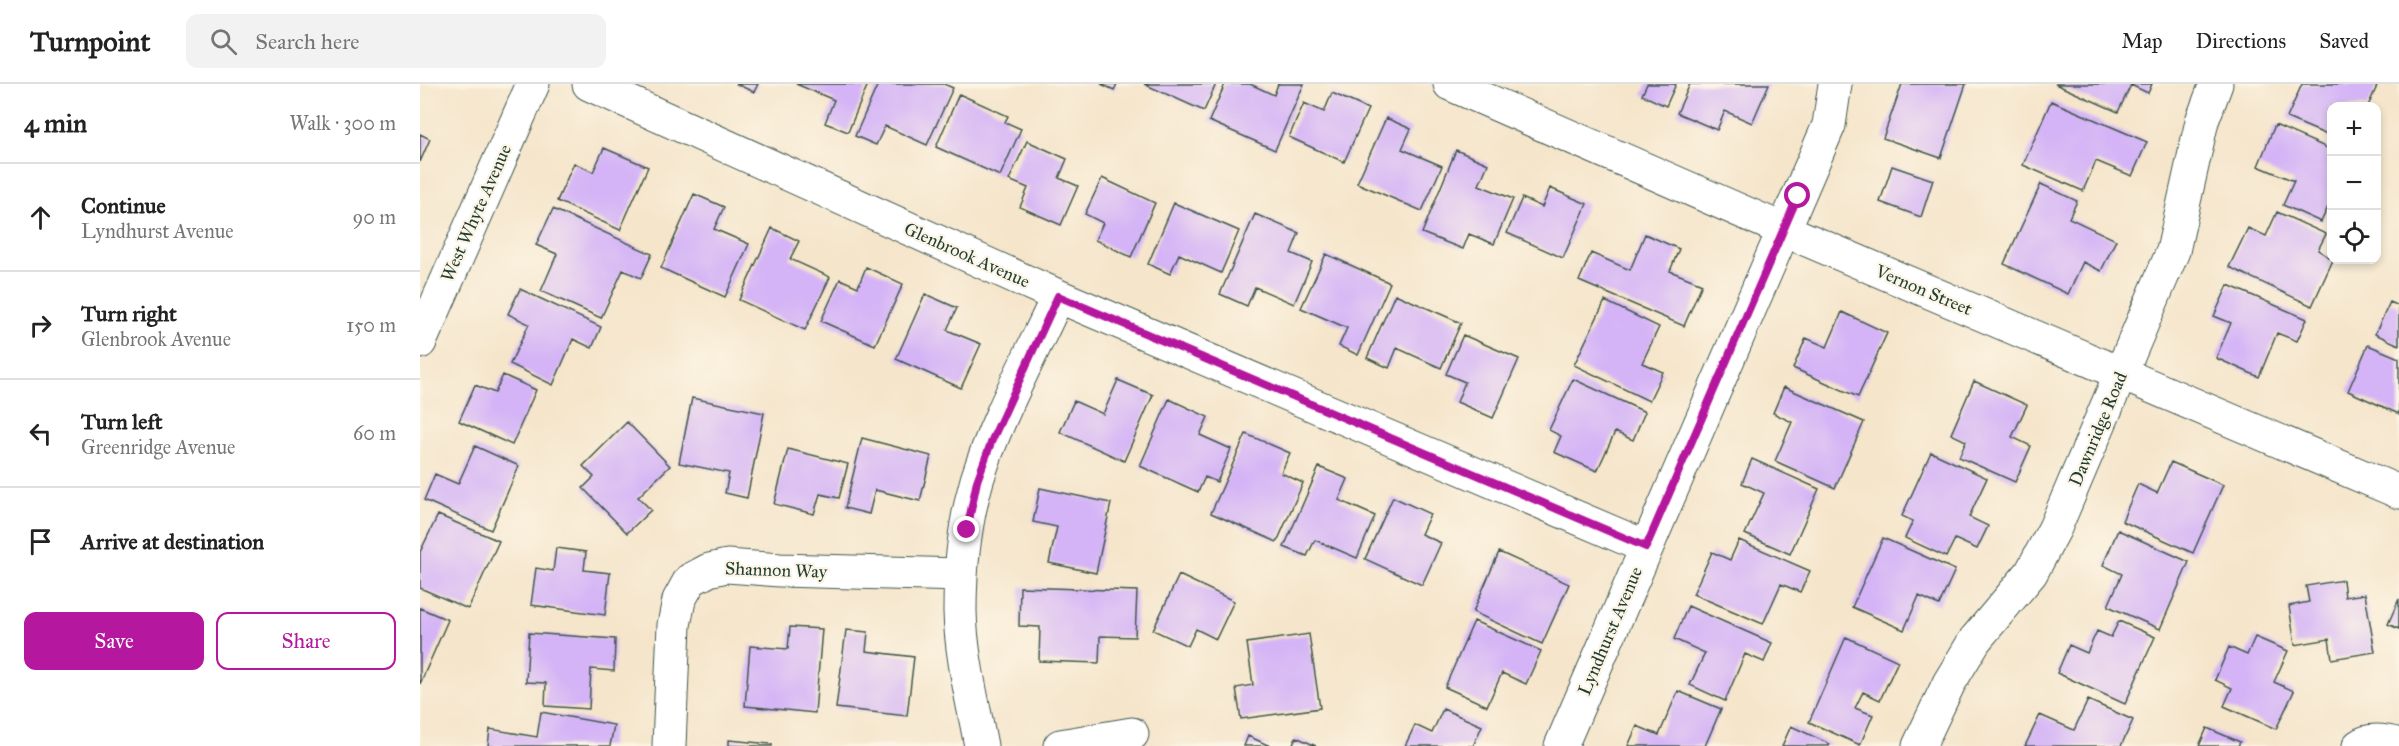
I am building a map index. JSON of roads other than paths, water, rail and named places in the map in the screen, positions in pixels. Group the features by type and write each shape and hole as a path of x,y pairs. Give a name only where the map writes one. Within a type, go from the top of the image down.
{"street":[{"name":"West Whyte Avenue","path":"420,342 533,84"},
{"name":"Glenbrook Avenue","path":"589,84 1058,296 1646,547"},
{"name":"Vernon Street","path":"1450,84 1784,231 2399,492"},
{"name":"Lyndhurst Avenue","path":"1561,746 1829,125 1835,84"},
{"name":"Dawnridge Road","path":"1919,746 1949,683 1975,640 2031,573 2055,528 2173,251 2202,121 2216,84"},
{"path":"981,746 964,649 961,575 977,481 992,440 1058,296"},
{"name":"Shannon Way","path":"669,746 674,625 679,600 690,580 709,570 727,566 780,570 961,575"},
{"path":"1060,746 1132,734"},
{"path":"2359,746 2364,742 2385,741 2399,745"}]}
